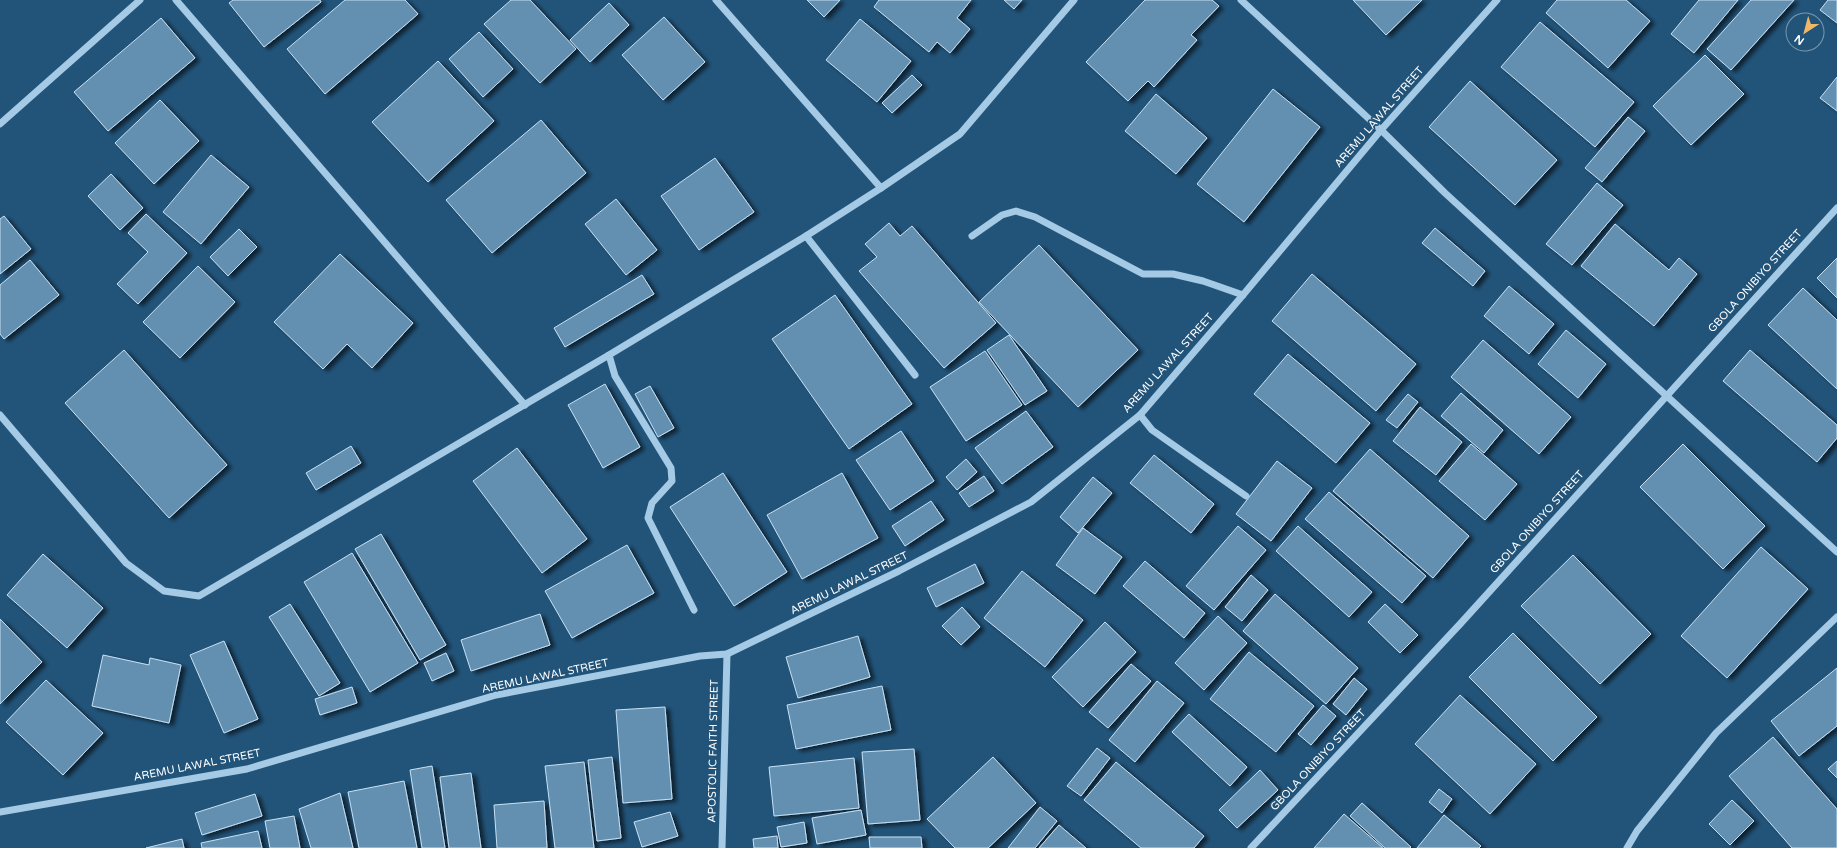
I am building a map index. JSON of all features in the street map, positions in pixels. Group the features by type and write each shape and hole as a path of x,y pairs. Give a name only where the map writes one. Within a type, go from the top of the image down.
{"street":[{"path":"0,124 140,0"},
{"path":"176,0 525,405"},
{"path":"716,0 881,188"},
{"path":"0,415 126,562 164,590 199,596 608,356 806,236 881,188 960,134 1074,0"},
{"path":"1241,0 1381,130 1444,193 1837,552"},
{"name":"AREMU LAWAL STREET","path":"0,812 247,769 496,695 700,656 727,654 899,571 1031,502 1140,415 1381,130 1497,0"},
{"name":"GBOLA ONIBIYO STREET","path":"1251,848 1460,623 1837,208"},
{"path":"972,236 1002,215 1016,211 1035,217 1143,274 1172,274 1204,281 1243,295"},
{"path":"806,236 915,375"},
{"path":"608,356 615,376 671,468 672,481 652,503 648,518 694,610"},
{"path":"1140,415 1152,430 1246,496"},
{"path":"1627,848 1637,831 1716,733 1837,616"},
{"name":"APOSTOLIC FAITH STREET","path":"722,848 727,654"}],"building":[{"path":"233,0 320,0 321,2 264,47 229,3"},
{"path":"345,0 405,0 418,14 325,94 287,49"},
{"path":"511,0 530,0 576,49 540,83 484,24"},
{"path":"807,0 840,0 824,17"},
{"path":"879,0 971,0 957,18 970,29 950,53 937,42 929,52 874,7"},
{"path":"1004,0 1022,0 1014,9"},
{"path":"1145,0 1212,0 1219,6 1191,35 1197,40 1154,87 1148,81 1128,101 1086,62"},
{"path":"1353,0 1422,0 1386,35"},
{"path":"1557,0 1626,0 1650,21 1608,68 1546,13"},
{"path":"1699,0 1738,0 1694,53 1671,34"},
{"path":"1751,0 1794,0 1731,70 1707,49"},
{"path":"1828,0 1837,0 1837,23 1825,14 1825,12 1820,10"},
{"path":"609,3 629,25 590,62 570,40"},
{"path":"664,17 705,62 663,100 622,55"},
{"path":"161,18 195,58 108,131 74,92"},
{"path":"860,19 911,61 877,102 826,60"},
{"path":"1540,22 1634,102 1595,147 1501,67"},
{"path":"479,32 513,69 483,97 449,59"},
{"path":"1705,55 1744,94 1691,145 1653,106"},
{"path":"438,61 494,121 428,182 372,122"},
{"path":"912,75 922,85 892,113 882,103"},
{"path":"1837,77 1837,111 1820,98"},
{"path":"1470,81 1557,160 1515,205 1429,127"},
{"path":"1273,89 1320,127 1244,222 1197,184"},
{"path":"1156,94 1207,138 1176,174 1125,131"},
{"path":"160,100 199,141 154,184 115,143"},
{"path":"1628,117 1645,131 1602,182 1585,168"},
{"path":"541,120 586,173 492,253 446,200"},
{"path":"211,155 249,187 201,244 163,212"},
{"path":"715,158 754,212 699,250 661,196"},
{"path":"111,174 143,208 120,230 88,196"},
{"path":"1597,183 1623,205 1572,265 1546,244"},
{"path":"616,199 657,250 626,275 585,224"},
{"path":"146,214 187,253 138,304 117,284 148,252 128,233"},
{"path":"4,216 31,249 0,274 0,219"},
{"path":"889,223 900,236 912,226 996,323 944,368 859,271 877,257 865,244"},
{"path":"1615,224 1669,270 1679,258 1697,274 1654,326 1581,266"},
{"path":"1435,228 1485,271 1473,286 1422,243"},
{"path":"239,229 257,247 228,276 210,257"},
{"path":"1039,245 1138,350 1078,407 979,302"},
{"path":"340,254 413,323 372,368 347,344 323,369 274,322"},
{"path":"1837,258 1837,298 1817,278"},
{"path":"30,260 59,295 4,339 0,334 0,285"},
{"path":"198,266 235,302 180,358 143,322"},
{"path":"1312,274 1416,364 1376,411 1272,321"},
{"path":"642,275 654,294 565,347 554,328"},
{"path":"1509,286 1554,324 1529,354 1484,316"},
{"path":"1803,288 1837,320 1837,389 1768,325"},
{"path":"835,295 912,404 849,449 772,339"},
{"path":"1566,330 1606,364 1578,398 1538,364"},
{"path":"1009,335 1047,391 1025,405 987,350"},
{"path":"1483,340 1571,417 1539,454 1451,377"},
{"path":"124,350 227,465 169,518 65,403"},
{"path":"1750,350 1837,425 1837,438 1817,462 1723,381"},
{"path":"985,351 1022,405 966,441 930,387"},
{"path":"1288,354 1370,423 1336,463 1254,394"},
{"path":"605,384 640,447 603,468 568,405"},
{"path":"650,386 674,428 658,437 635,394"},
{"path":"1461,393 1503,430 1484,453 1441,416"},
{"path":"1408,394 1418,402 1397,428 1386,420"},
{"path":"1420,407 1462,442 1436,475 1393,441"},
{"path":"1026,411 1053,447 1002,484 975,448"},
{"path":"901,431 934,481 890,510 856,460"},
{"path":"1471,444 1517,484 1485,520 1439,481"},
{"path":"1683,444 1765,526 1723,569 1640,487"},
{"path":"351,446 361,463 316,490 306,473"},
{"path":"517,448 587,539 542,573 473,481"},
{"path":"1370,449 1469,536 1433,578 1333,491"},
{"path":"1154,455 1214,504 1191,533 1130,483"},
{"path":"966,459 977,472 957,490 946,477"},
{"path":"1277,461 1312,488 1271,541 1236,514"},
{"path":"723,473 787,572 734,606 670,507"},
{"path":"842,473 878,538 802,579 767,515"},
{"path":"984,476 994,491 969,507 959,493"},
{"path":"1093,477 1112,493 1078,533 1060,517"},
{"path":"1329,492 1426,576 1402,603 1305,519"},
{"path":"931,501 944,520 905,546 892,526"},
{"path":"1238,526 1266,550 1214,610 1186,586"},
{"path":"1298,526 1372,592 1349,617 1276,551"},
{"path":"1083,528 1122,557 1095,594 1056,565"},
{"path":"381,534 446,645 420,660 355,549"},
{"path":"627,545 654,593 572,638 545,591"},
{"path":"1761,547 1808,589 1727,678 1681,636"},
{"path":"352,553 418,663 370,692 304,582"},
{"path":"43,554 103,608 67,648 7,595"},
{"path":"1573,555 1651,634 1600,684 1521,606"},
{"path":"1145,561 1205,613 1184,638 1123,586"},
{"path":"975,564 984,583 936,607 927,588"},
{"path":"1022,571 1083,620 1045,667 984,618"},
{"path":"1251,575 1268,590 1242,621 1225,607"},
{"path":"1275,594 1358,668 1326,704 1243,631"},
{"path":"290,604 340,683 319,696 269,617"},
{"path":"1385,604 1418,635 1400,653 1368,622"},
{"path":"962,607 980,627 961,645 942,626"},
{"path":"540,614 550,645 471,671 461,640"},
{"path":"1218,616 1247,643 1204,690 1175,663"},
{"path":"0,619 42,662 0,704"},
{"path":"1105,622 1136,652 1083,707 1052,677"},
{"path":"1513,633 1597,717 1553,761 1469,677"},
{"path":"858,636 870,677 798,698 786,657"},
{"path":"224,641 258,719 224,733 190,655"},
{"path":"1249,652 1314,706 1276,752 1210,699"},
{"path":"446,653 454,671 432,681 424,663"},
{"path":"103,655 149,665 150,658 181,665 169,723 92,706"},
{"path":"1131,664 1151,681 1108,728 1089,712"},
{"path":"1837,668 1837,726 1799,756 1771,721"},
{"path":"1354,678 1367,689 1346,715 1333,704"},
{"path":"46,680 103,733 63,775 6,722"},
{"path":"1157,681 1184,703 1135,762 1109,740"},
{"path":"882,686 891,730 796,749 787,705"},
{"path":"352,687 357,703 320,715 315,699"},
{"path":"1460,695 1536,764 1490,814 1415,744"},
{"path":"1323,705 1336,716 1311,745 1298,734"},
{"path":"665,707 672,799 623,803 616,710"},
{"path":"1189,714 1247,767 1230,786 1172,732"},
{"path":"1773,737 1837,809 1837,848 1792,848 1729,776"},
{"path":"1097,748 1110,758 1081,796 1067,786"},
{"path":"914,749 920,820 868,824 862,752"},
{"path":"612,757 621,838 597,841 588,760"},
{"path":"993,757 1036,803 988,848 955,848 927,819"},
{"path":"854,758 859,808 774,816 769,767"},
{"path":"1837,761 1837,778 1828,769"},
{"path":"584,762 594,848 555,848 545,766"},
{"path":"1116,762 1204,836 1194,848 1141,848 1084,800"},
{"path":"432,766 445,848 422,848 410,770"},
{"path":"1260,770 1278,790 1237,828 1219,810"},
{"path":"471,773 481,848 449,848 440,777"},
{"path":"404,781 417,848 359,848 348,792"},
{"path":"1439,789 1452,799 1442,813 1429,802"},
{"path":"340,793 353,848 311,848 299,809"},
{"path":"255,794 262,816 202,835 195,813"},
{"path":"1732,800 1754,821 1730,845 1709,824"},
{"path":"544,801 547,848 497,848 494,805"},
{"path":"1362,803 1411,847 1385,848 1350,816"},
{"path":"1040,807 1057,821 1035,848 1008,848"},
{"path":"861,810 866,835 817,844 812,818"},
{"path":"670,812 678,836 642,847 634,822"},
{"path":"1344,814 1383,848 1314,848"},
{"path":"1444,815 1481,846 1479,848 1417,848"},
{"path":"294,816 300,848 270,848 265,821"},
{"path":"804,822 807,843 781,847 777,827"},
{"path":"1059,825 1086,848 1039,848"},
{"path":"258,831 262,848 202,848 201,843"},
{"path":"777,836 778,848 754,848 753,839"},
{"path":"869,837 921,837 922,848 870,848"},
{"path":"182,839 184,848 146,848"}]}
